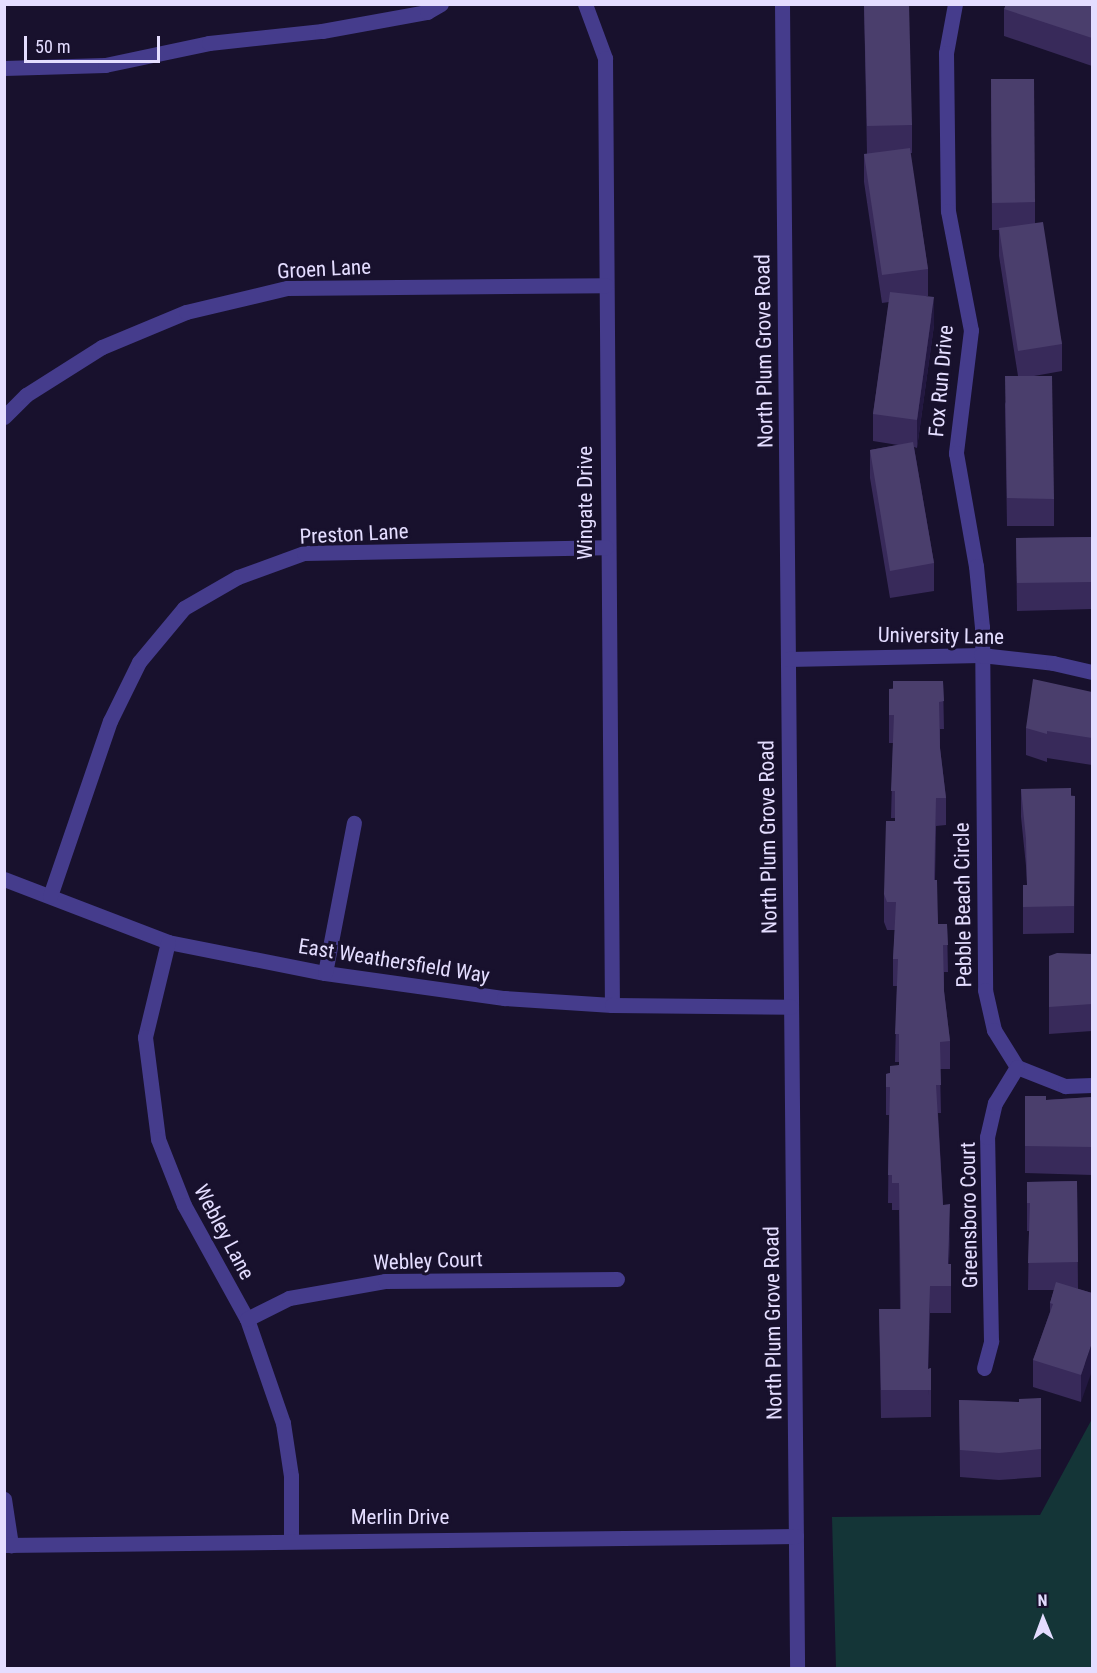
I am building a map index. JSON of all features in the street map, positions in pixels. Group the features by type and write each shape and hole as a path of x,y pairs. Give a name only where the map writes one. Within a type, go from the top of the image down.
{"street":[{"path":"4,68 105,65 209,43 357,25 427,12 441,4"},
{"name":"Wingate Drive","path":"585,4 604,58 606,547 612,1005"},
{"name":"North Plum Grove Road","path":"782,4 797,1668"},
{"name":"Fox Run Drive","path":"955,4 946,53 948,211 971,330 956,453 976,567 981,655"},
{"name":"Groen Lane","path":"4,417 26,395 102,347 186,312 286,288 606,285"},
{"name":"Preston Lane","path":"50,896 110,721 139,662 184,608 238,577 304,553 606,547"},
{"name":"University Lane","path":"788,659 981,655 1092,672"},
{"name":"Pebble Beach Circle","path":"981,655 985,990 994,1030 1017,1067"},
{"path":"325,973 354,823"},
{"name":"East Weathersfield Way","path":"4,879 168,942 325,973 504,998 612,1005 791,1007"},
{"name":"Webley Lane","path":"168,942 144,1037 158,1139 184,1205 247,1320 283,1423 291,1476 291,1539"},
{"path":"1017,1067 1065,1086 1092,1084"},
{"name":"Greensboro Court","path":"984,1368 991,1341 987,1137 995,1103 1017,1067"},
{"name":"Webley Court","path":"247,1320 290,1298 385,1281 617,1279"},
{"path":"4,1499 8,1545"},
{"name":"Merlin Drive","path":"8,1545 291,1539 796,1536"}],"green space":[{"path":"1092,1419 1092,1668 836,1668 832,1517 1040,1515"}],"building":[{"path":"864,4 909,4 912,125 867,126"},
{"path":"1006,4 1092,4 1092,38 1004,9"},
{"path":"991,79 1034,79 1035,202 992,203"},
{"path":"910,148 928,269 882,275 864,154"},
{"path":"1043,222 1062,344 1018,351 999,228"},
{"path":"890,292 934,297 917,420 873,414"},
{"path":"1005,376 1052,376 1054,499 1007,498"},
{"path":"913,442 934,563 890,571 870,450"},
{"path":"1092,537 1092,582 1017,583 1016,538"},
{"path":"1033,679 1092,692 1092,738 1047,731 1047,734 1026,728"},
{"path":"893,681 943,681 944,701 939,702 940,748 946,798 936,798 934,880 937,880 938,924 947,924 948,945 943,945 944,991 950,1041 940,1042 941,1085 936,1085 943,1205 950,1204 948,1264 951,1264 951,1286 930,1286 928,1369 931,1368 931,1390 881,1390 879,1309 901,1309 899,1183 892,1183 892,1175 888,1175 890,1087 886,1087 886,1074 890,1073 890,1066 899,1065 899,1034 895,1034 898,959 893,959 896,902 887,902 884,894 886,821 895,821 895,791 891,791 894,715 889,715 889,689 893,689"},
{"path":"1071,788 1071,796 1075,796 1074,906 1023,907 1023,885 1027,885 1026,839 1021,789"},
{"path":"1057,953 1092,954 1092,1004 1049,1007 1049,956"},
{"path":"1025,1096 1046,1096 1046,1100 1092,1097 1092,1147 1025,1146"},
{"path":"1077,1181 1078,1262 1028,1263 1030,1203 1027,1203 1027,1182"},
{"path":"1056,1282 1092,1293 1092,1343 1081,1375 1033,1360 1053,1304 1050,1303"},
{"path":"1041,1398 1041,1449 999,1453 960,1450 959,1400 1019,1402 1019,1399"}]}
